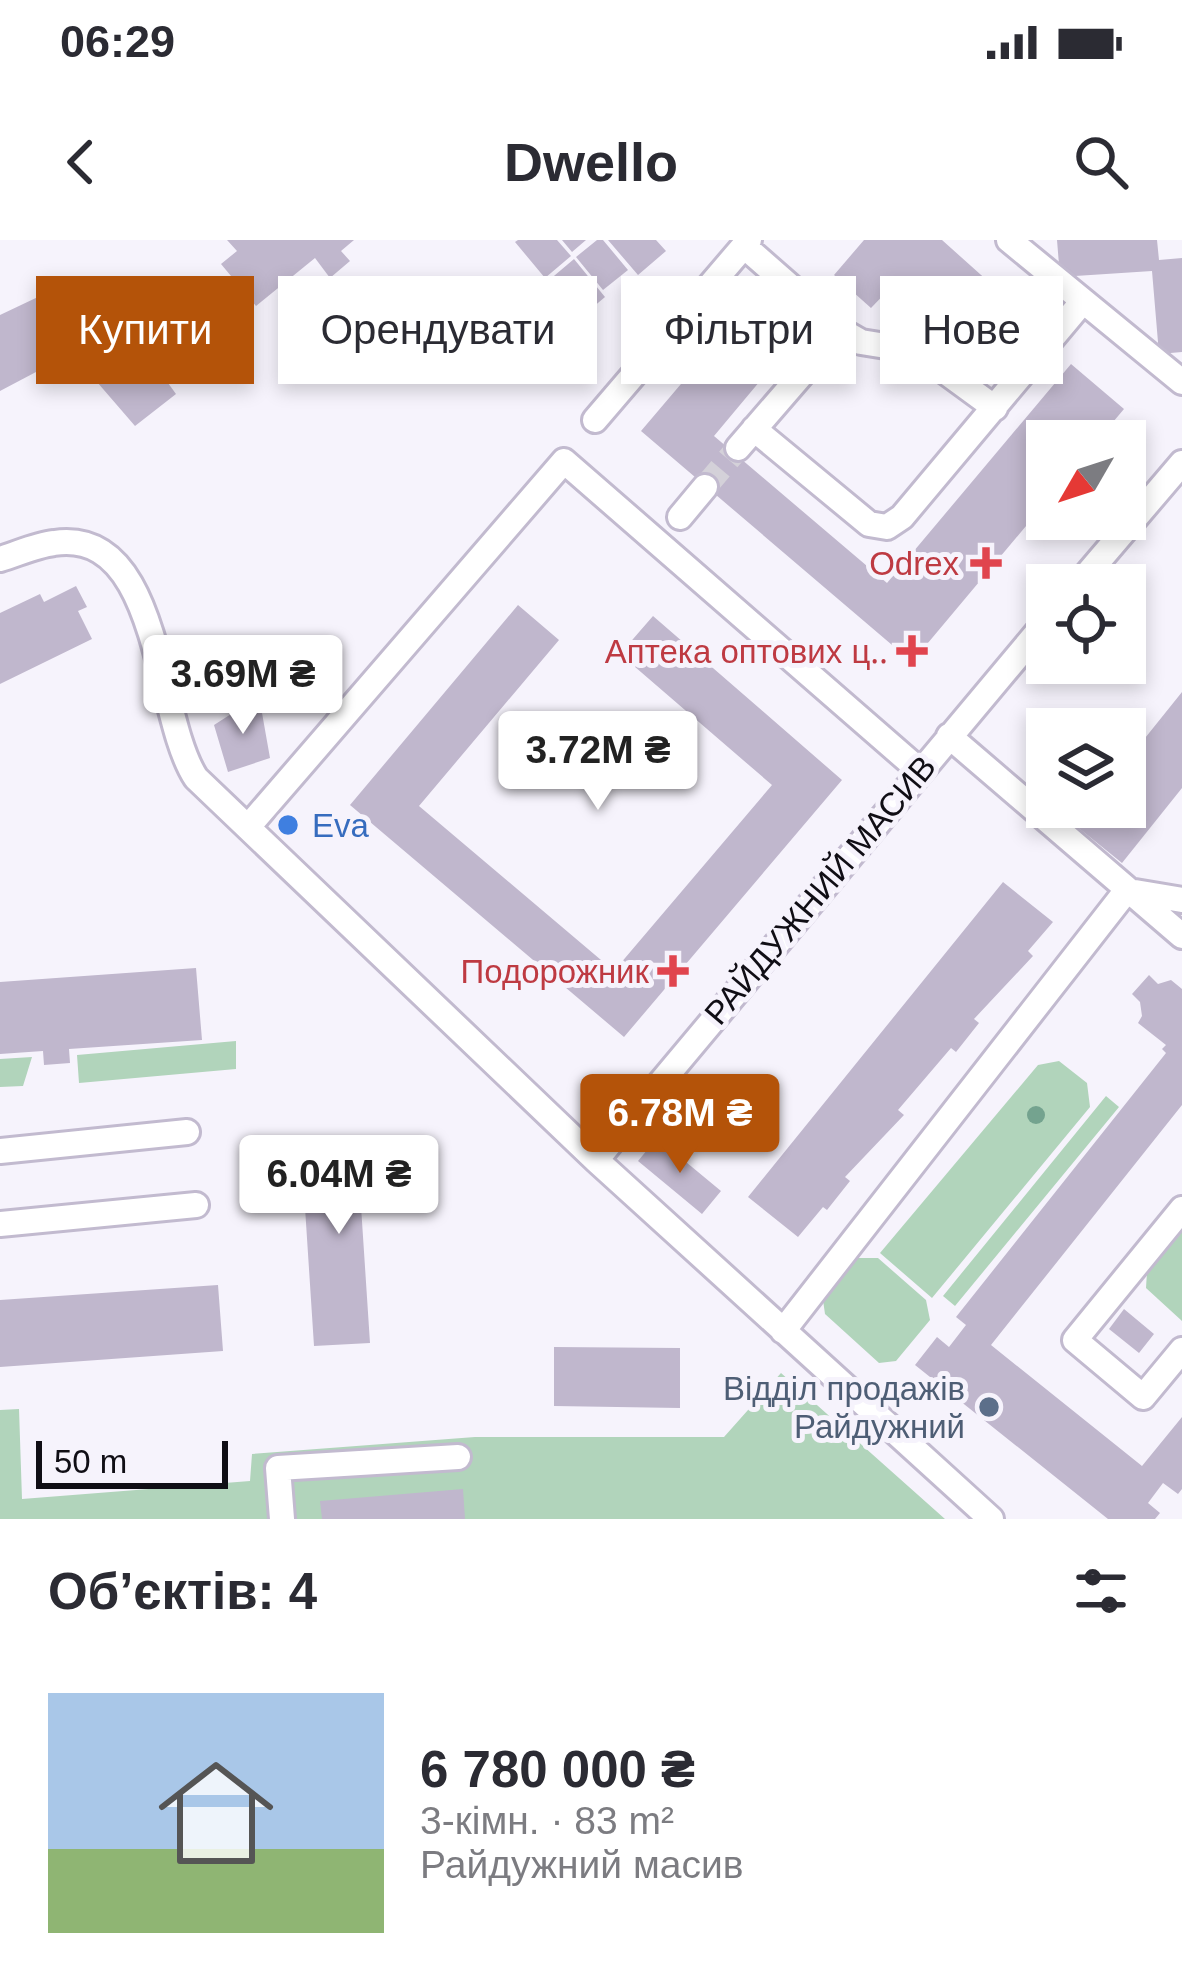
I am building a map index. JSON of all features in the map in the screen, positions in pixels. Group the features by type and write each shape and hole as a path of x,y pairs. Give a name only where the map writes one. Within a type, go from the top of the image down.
{"street":[{"path":"1009,240 1182,382"},
{"path":"595,420 746,243 782,276"},
{"path":"793,384 746,438 869,524 886,527 902,517 1083,301"},
{"path":"856,339 917,351 995,408"},
{"path":"248,827 564,460 919,770"},
{"path":"1096,564 1182,464"},
{"path":"680,517 705,487"},
{"path":"0,559 57,542 83,546 107,557 126,574 140,597 184,760 196,778 596,1160 991,1519"},
{"name":"РАЙДУЖНИЙ МАСИВ","path":"596,1160 1026,646"},
{"path":"949,736 1182,936"},
{"path":"1127,890 1182,900"},
{"path":"782,1331 1127,890"},
{"path":"0,1151 187,1132"},
{"path":"0,1224 196,1205"},
{"path":"1182,1209 1076,1340 1143,1397 1182,1350"},
{"path":"281,1519 278,1468 458,1457"}],"green space":[{"path":"236,1041 236,1069 79,1083 77,1055"},
{"path":"32,1057 23,1086 0,1087 0,1059"},
{"path":"1059,1061 1087,1083 1090,1107 932,1298 880,1253 1038,1065"},
{"path":"1106,1096 1119,1107 955,1306 943,1296"},
{"path":"1182,1232 1182,1321 1146,1288 1147,1272"},
{"path":"857,1258 878,1258 926,1300 930,1320 896,1361 879,1363 825,1314 823,1300"},
{"path":"781,1373 945,1519 0,1519 0,1410 19,1409 22,1499 250,1481 252,1454 475,1437 724,1437"}],"building":[{"path":"227,240 354,240 341,251 350,261 332,276 315,258 293,276 278,276 278,288 256,306 254,276 231,276 221,264 237,251"},
{"path":"557,240 571,256 543,276 515,242"},
{"path":"562,240 586,240 572,252"},
{"path":"603,240 628,270 603,290 597,276 592,276 576,257"},
{"path":"608,240 656,240 666,251 638,275"},
{"path":"864,240 942,240 982,276 880,276 880,299 871,308 856,295 856,276 834,275"},
{"path":"1057,240 1157,240 1159,260 1182,258 1182,352 1159,354 1152,271 1060,276"},
{"path":"574,259 588,276 554,276"},
{"path":"36,298 36,372 0,391 0,315"},
{"path":"1071,364 1124,409 1115,420 1026,420 1026,526 912,662 641,431 681,384 757,384 714,436 887,583 1054,384 1063,384 1063,374"},
{"path":"99,384 169,384 176,394 135,426"},
{"path":"76,586 87,607 78,611 92,639 0,684 0,613 40,594 44,602"},
{"path":"518,605 559,640 419,806 614,971 772,785 620,654 653,616 842,780 624,1037 350,805"},
{"path":"1182,692 1182,788 1122,863 1079,828 1146,828 1146,737"},
{"path":"259,696 270,758 228,772 214,725"},
{"path":"1003,882 1053,922 1028,951 1033,956 974,1019 979,1023 956,1052 951,1048 898,1110 904,1115 845,1177 850,1181 827,1210 823,1207 798,1237 748,1197"},
{"path":"196,968 202,1040 69,1049 70,1063 44,1065 43,1051 0,1054 0,982"},
{"path":"1149,975 1158,984 1171,980 1182,989 1182,1105 991,1345 1142,1466 1182,1417 1182,1489 1178,1494 1163,1483 1148,1503 1160,1513 1155,1519 1108,1519 915,1365 937,1337 949,1347 966,1325 956,1317 1166,1053 1162,1049 1166,1045 1138,1023 1140,1002 1132,994"},
{"path":"657,1138 721,1191 702,1214 638,1161"},
{"path":"383,1141 386,1189 360,1191 370,1343 314,1346 301,1146"},
{"path":"218,1285 223,1351 0,1367 0,1300"},
{"path":"1124,1309 1154,1334 1139,1353 1109,1329"},
{"path":"554,1347 680,1348 680,1408 554,1406"},
{"path":"463,1489 465,1519 322,1519 320,1501"}],"tunnel":[{"path":"705,487 738,448"}],"place":[{"name":"Odrex","path":"986,563"},
{"name":"Аптека оптових ц‥","path":"912,651"},
{"name":"Eva","path":"288,825"},
{"name":"Подорожник","path":"673,971"},
{"name":"Відділ продажів Райдужний","path":"989,1407"}]}
